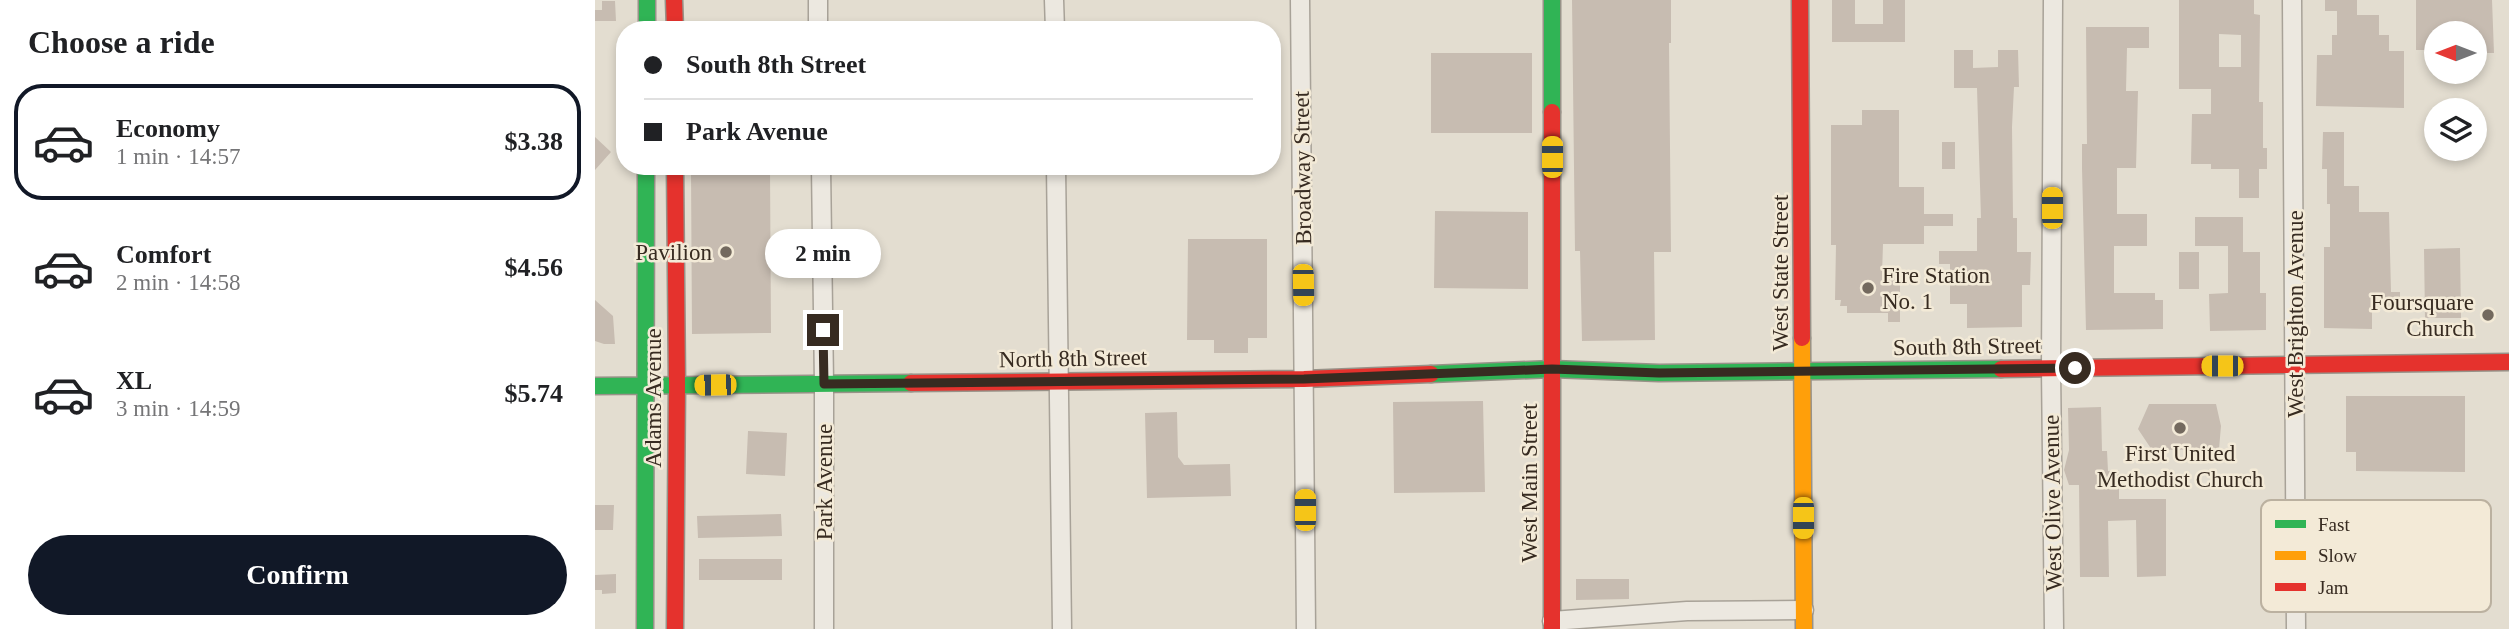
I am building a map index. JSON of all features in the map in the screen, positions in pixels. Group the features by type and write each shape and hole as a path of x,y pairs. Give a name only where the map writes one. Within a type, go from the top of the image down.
{"street":[{"path":"647,0 647,21"},
{"path":"674,0 675,21"},
{"path":"818,0 818,21"},
{"path":"1054,0 1055,21"},
{"name":"Broadway Street","path":"1300,0 1306,629"},
{"name":"West Main Street","path":"1552,0 1552,625"},
{"name":"West State Street","path":"1800,0 1804,629"},
{"name":"West Olive Avenue","path":"2053,0 2051,368 2054,629"},
{"name":"West Brighton Avenue","path":"2292,0 2296,500"},
{"name":"Adams Avenue","path":"645,629 646,175"},
{"name":"Adams Avenue","path":"675,175 675,629"},
{"name":"Park Avenue","path":"821,175 824,629"},
{"path":"1056,175 1062,629"},
{"name":"South 8th Street","path":"1552,369 1659,373 2509,362"},
{"name":"North 8th Street","path":"595,386 1304,379 1552,369"},
{"path":"1552,625 1687,611 1804,610"}],"building":[{"path":"1572,0 1671,0 1671,252 1654,252 1655,340 1582,341 1580,251 1575,251"},
{"path":"1832,0 1855,0 1855,24 1883,24 1883,0 1905,0 1905,42 1832,42"},
{"path":"2179,0 2254,0 2254,14 2260,15 2259,102 2263,102 2263,148 2267,148 2267,169 2259,169 2259,198 2239,198 2239,169 2211,169 2211,164 2191,164 2192,114 2211,114 2211,89 2179,89","holes":["2219,34 2241,35 2241,67 2219,67"]},
{"path":"2325,0 2357,0 2357,15 2379,15 2379,35 2389,35 2389,51 2404,51 2404,108 2316,106 2317,55 2332,55 2332,35 2337,35 2337,11 2325,11"},
{"path":"2416,0 2492,0 2494,53 2487,53 2487,21 2424,21 2424,50 2416,50"},
{"path":"602,1 615,1 616,21 595,21 595,10 602,10"},
{"path":"2086,27 2149,27 2149,48 2127,48 2126,91 2138,91 2136,168 2117,168 2117,214 2147,214 2147,246 2114,246 2114,293 2155,293 2155,300 2163,300 2163,329 2086,330 2082,144 2087,144"},
{"path":"1954,50 1973,50 1973,68 1998,67 1998,50 2018,50 2019,87 2014,87 2012,127 2013,218 2017,218 2017,252 2031,252 2030,285 2022,285 2022,327 1967,328 1967,304 1950,304 1950,264 1939,264 1939,251 1977,251 1977,218 1981,218 1977,88 1954,88"},
{"path":"1431,53 1532,53 1532,133 1431,133"},
{"path":"1862,110 1899,110 1899,187 1924,187 1924,214 1953,214 1953,226 1924,226 1924,244 1883,244 1882,275 1900,275 1900,322 1888,322 1888,313 1847,313 1847,306 1840,306 1841,300 1835,300 1836,245 1831,245 1831,125 1862,125"},
{"path":"2323,132 2344,132 2344,186 2359,186 2359,212 2389,212 2391,292 2400,292 2400,307 2372,307 2372,329 2324,328 2324,247 2330,247 2330,204 2327,204 2327,169 2322,169"},
{"path":"595,137 611,152 595,170"},
{"path":"1942,142 1955,142 1955,169 1942,169"},
{"name":"Pavilion","path":"691,175 770,175 771,333 692,334"},
{"path":"1435,211 1528,212 1528,289 1434,288"},
{"path":"2195,217 2243,217 2243,252 2260,252 2260,293 2266,293 2266,330 2210,331 2209,294 2228,293 2228,246 2195,246"},
{"path":"1188,239 1267,239 1267,338 1248,338 1248,353 1214,353 1214,340 1187,340"},
{"path":"2460,248 2461,318 2425,318 2424,249"},
{"path":"2179,252 2199,252 2199,289 2179,289"},
{"path":"595,300 613,316 615,344 595,341"},
{"path":"2346,396 2465,396 2465,472 2356,471 2356,452 2346,452"},
{"path":"1483,401 1485,492 1394,493 1393,402"},
{"name":"First United Methodist Church","path":"2149,404 2216,404 2221,426 2219,449 2152,450 2138,429"},
{"path":"2101,407 2102,451 2107,451 2108,471 2119,470 2119,499 2166,499 2166,576 2137,577 2136,520 2108,521 2109,577 2080,577 2079,485 2069,485 2064,470 2069,450 2068,408"},
{"path":"1177,412 1178,457 1184,465 1230,464 1231,496 1147,498 1145,413"},
{"path":"748,431 787,433 785,476 746,474"},
{"path":"595,505 614,505 613,530 595,530"},
{"path":"781,514 782,536 698,538 697,516"},
{"path":"699,559 782,559 782,580 699,580"},
{"path":"616,574 616,593 602,594 602,590 595,590 595,575"},
{"path":"1576,579 1629,579 1629,599 1576,600"}],"traffic: fast":[{"path":"647,0 647,21"},
{"path":"1552,0 1552,112"},
{"path":"645,629 646,175"},
{"path":"1431,374 1552,369 1659,373 2001,369"},
{"path":"595,386 911,383"}],"traffic: slow":[{"path":"1802,338 1804,629"}],"traffic: jam":[{"path":"674,0 675,21"},
{"path":"1800,0 1802,338"},
{"path":"1552,112 1552,629"},
{"path":"675,175 675,629"},
{"path":"2001,369 2509,362"},
{"path":"911,383 1304,379 1431,374"}],"place":[{"name":"Pavilion","path":"726,252"},
{"name":"Fire Station No. 1","path":"1868,288"},
{"name":"Foursquare Church","path":"2488,315"},
{"name":"First United Methodist Church","path":"2180,428"}],"route":[{"path":"823,330 824,384 1304,379 1552,369 1659,373 2075,368"}]}
